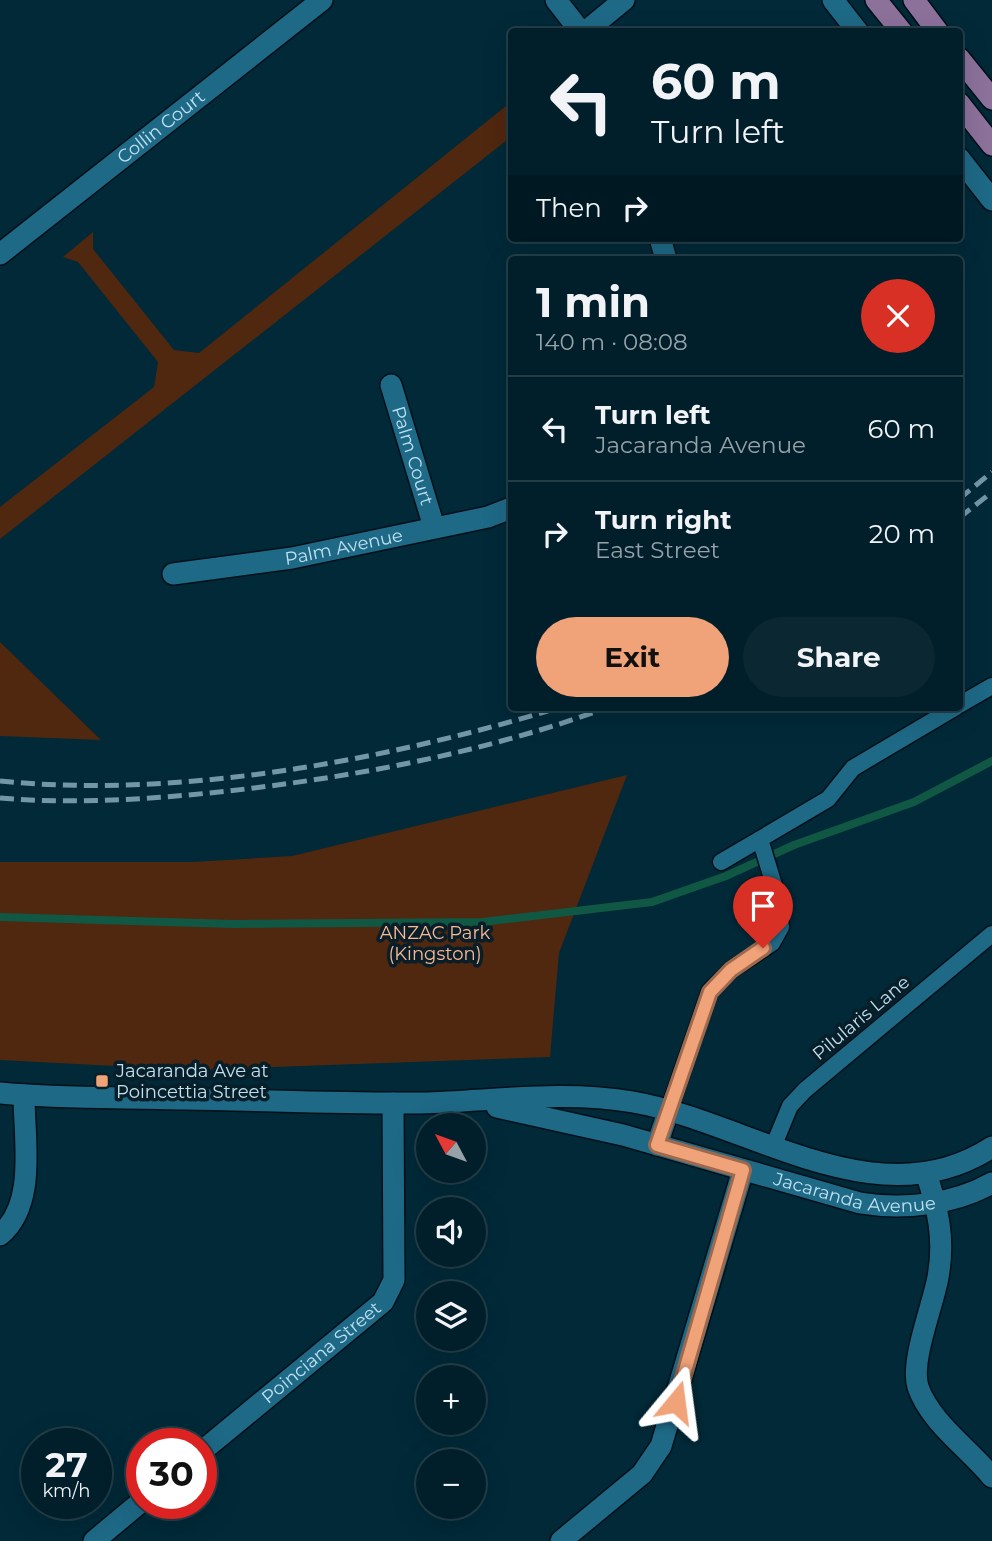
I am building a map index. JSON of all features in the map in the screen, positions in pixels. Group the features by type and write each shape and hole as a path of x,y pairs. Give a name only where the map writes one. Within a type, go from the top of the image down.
{"main road":[{"path":"876,0 899,28"},
{"path":"914,0 936,28"},
{"path":"963,63 992,99"},
{"path":"963,108 992,145"}],"street":[{"name":"Collin Court","path":"0,254 322,0"},
{"path":"556,0 580,28"},
{"path":"588,28 624,0"},
{"path":"833,0 855,28"},
{"path":"963,163 992,200"},
{"name":"Palm Court","path":"391,385 434,527"},
{"name":"Palm Avenue","path":"173,574 292,558 488,517 508,509"},
{"name":"Jacaranda Avenue","path":"0,1093 393,1103 471,1102 554,1095 634,1102 773,1147 878,1175 926,1173 969,1160 992,1147"},
{"path":"0,1235 13,1224 23,1204 24,1095"},
{"name":"Jacaranda Avenue","path":"471,1102 555,1118 886,1208 936,1202 992,1183"},
{"name":"Poinciana Street","path":"217,1439 383,1302 394,1280 393,1103"},
{"path":"657,1145 668,1112"},
{"path":"561,1541 642,1474 661,1447 743,1170"},
{"path":"926,1173 936,1202 942,1244 938,1276 916,1366 917,1384 928,1406 992,1477"},
{"path":"94,1541 126,1515"}],"lane":[{"path":"963,703 992,686"},
{"path":"721,862 763,846 828,799 853,768 950,711"},
{"path":"668,1112 710,992 731,970 772,943 781,927 778,898 763,846"},
{"name":"Pilularis Lane","path":"773,1147 790,1105 805,1090 992,934"}],"green space":[{"path":"508,104 508,139 0,539 0,507 154,387 158,362 78,262 63,257 93,232 93,249 174,350 199,353"},
{"path":"0,642 101,740 0,736"},
{"name":"ANZAC Park (Kingston)","path":"627,775 559,953 550,1057 191,1070 0,1060 0,862 193,862 292,856"}],"waterway":[{"path":"0,917 233,924 482,922 652,902 726,876 794,845 914,802 992,761"}],"railway":[{"path":"963,496 992,472"},
{"path":"963,515 992,492"},
{"path":"0,781 69,785 140,784 284,771 426,743 547,711"},
{"path":"0,798 63,801 127,799 222,792 300,782 434,758 522,735 598,711"}],"place":[{"name":"Jacaranda Ave at Poincettia Street","path":"102,1081"}],"route":[{"path":"676,1402 743,1170 657,1145 710,992 731,970 763,948"}]}
